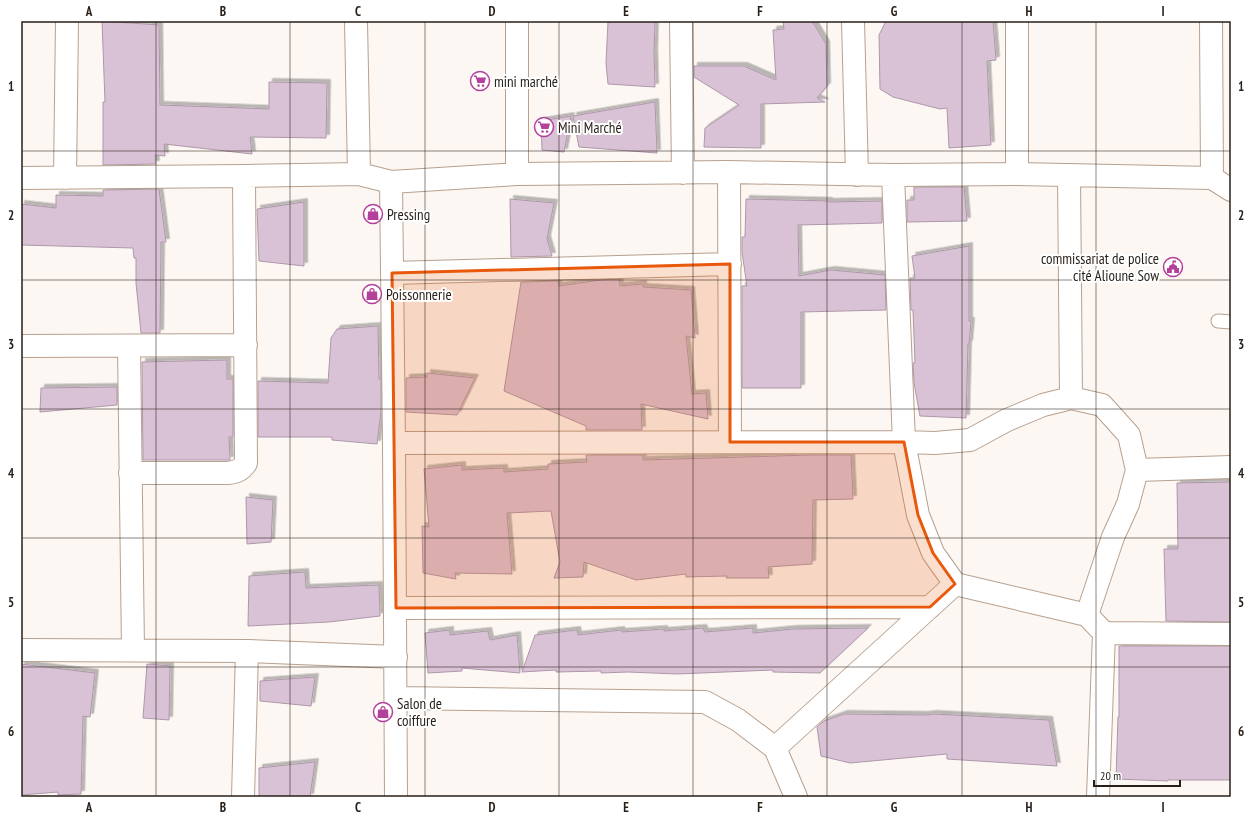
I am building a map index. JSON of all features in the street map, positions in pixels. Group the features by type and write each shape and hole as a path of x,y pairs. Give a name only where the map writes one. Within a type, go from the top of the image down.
{"street":[{"path":"65,178 67,21"},
{"path":"356,21 359,174"},
{"path":"517,21 517,174"},
{"path":"681,21 683,173"},
{"path":"853,21 857,174"},
{"path":"1017,21 1017,174"},
{"path":"1211,21 1212,178"},
{"path":"21,178 359,174 391,182 517,174 729,172 893,175 1017,174 1212,178 1231,190"},
{"path":"729,172 730,442"},
{"path":"893,175 904,442 918,516 932,553 955,584 1087,615 1104,633 1098,797"},
{"path":"1069,175 1070,398"},
{"path":"130,473 235,473 241,470 246,463 244,176"},
{"path":"391,182 396,608 396,797"},
{"path":"392,273 730,264"},
{"path":"21,346 246,345"},
{"path":"129,346 133,650"},
{"path":"394,443 935,443 970,440 1007,420 1044,405 1070,398 1102,405 1129,435 1137,470 1128,504 1113,537 1087,615"},
{"path":"1137,470 1231,467"},
{"path":"775,748 955,584"},
{"path":"396,608 930,607"},
{"path":"1104,633 1231,634"},
{"path":"21,650 247,651 396,657"},
{"path":"243,797 247,651"},
{"path":"396,698 705,702 738,720 775,748 796,797"}],"highlighted area":[{"path":"730,264 730,442 904,442 918,515 933,553 955,584 930,607 396,608 392,273"}],"building":[{"path":"102,21 159,25 160,105 269,109 269,82 327,83 326,138 250,137 252,154 164,144 165,156 155,155 156,164 103,165 103,102 105,102"},
{"path":"608,21 655,21 655,87 608,84 606,63"},
{"path":"783,21 812,21 826,44 827,86 817,98 825,102 761,104 761,148 704,147 705,128 739,105 694,77 694,66 744,66 776,80 773,30 784,29"},
{"path":"886,21 993,21 996,60 987,61 991,145 949,148 947,108 940,109 893,97 880,89 879,35"},
{"path":"655,102 657,153 579,147 573,116"},
{"path":"571,116 564,152 542,150 541,121"},
{"path":"914,187 964,187 967,221 907,222 907,200 914,200"},
{"path":"159,189 166,242 161,242 160,333 141,333 136,283 136,258 134,258 133,248 21,245 21,204 56,208 56,195 103,196 103,190"},
{"path":"510,199 554,203 547,239 552,256 511,257"},
{"path":"746,199 829,202 882,201 882,223 798,225 799,276 831,270 885,275 886,310 801,312 801,388 742,388 742,286 747,286 742,252 742,237 745,237"},
{"path":"304,202 304,266 259,261 257,209"},
{"path":"969,246 969,321 971,321 968,344 966,418 920,416 914,383 913,363 915,363 910,278 915,278 912,256"},
{"path":"619,279 620,286 643,284 643,287 691,290 695,338 686,336 692,394 706,393 708,419 641,404 642,430 586,430 586,426 504,391 521,282 558,281 559,286 600,280"},
{"path":"378,326 381,411 377,444 332,440 332,437 258,437 258,381 328,383 331,338 337,329"},
{"path":"227,360 227,379 233,379 233,437 229,437 230,460 143,460 142,362"},
{"path":"427,373 475,378 457,415 406,412 406,378 427,377"},
{"path":"117,387 117,405 40,412 41,388"},
{"path":"586,455 643,455 643,460 851,455 853,499 813,500 812,564 768,567 769,578 726,578 727,576 686,577 686,574 636,580 584,562 583,577 554,578 560,562 551,511 507,513 512,574 455,573 456,579 423,573 422,526 429,527 424,469 462,465 462,470 504,468 504,472 548,469 548,464 587,462"},
{"path":"1231,482 1231,622 1166,621 1164,549 1178,549 1177,483"},
{"path":"246,497 273,500 271,542 247,544"},
{"path":"305,572 306,588 379,585 380,616 329,622 248,626 249,576"},
{"path":"703,628 705,632 753,628 753,633 793,629 868,628 820,673 773,672 773,670 677,674 628,672 601,673 601,671 556,672 556,670 522,672 535,635 577,630 578,635 621,630 622,632 664,629 664,631"},
{"path":"450,630 450,635 488,631 490,640 517,635 520,673 462,668 462,671 428,673 425,633"},
{"path":"1119,646 1231,646 1231,780 1168,781 1116,779 1119,717"},
{"path":"21,664 95,673 90,717 83,716 81,794 58,795 58,792 21,795"},
{"path":"147,664 170,666 169,720 143,718"},
{"path":"315,677 311,706 260,701 260,681"},
{"path":"844,714 933,714 1049,720 1057,766 947,759 947,754 850,763 821,756 817,727 824,721"},
{"path":"315,762 310,797 259,797 259,768"}],"place":[{"name":"mini marché","path":"480,81"},
{"name":"Mini Marché","path":"544,127"},
{"name":"Pressing","path":"373,214"},
{"name":"commissariat de police cité Alioune Sow","path":"1173,267"},
{"name":"Poissonnerie","path":"372,294"},
{"name":"Salon de coiffure","path":"383,712"}]}
